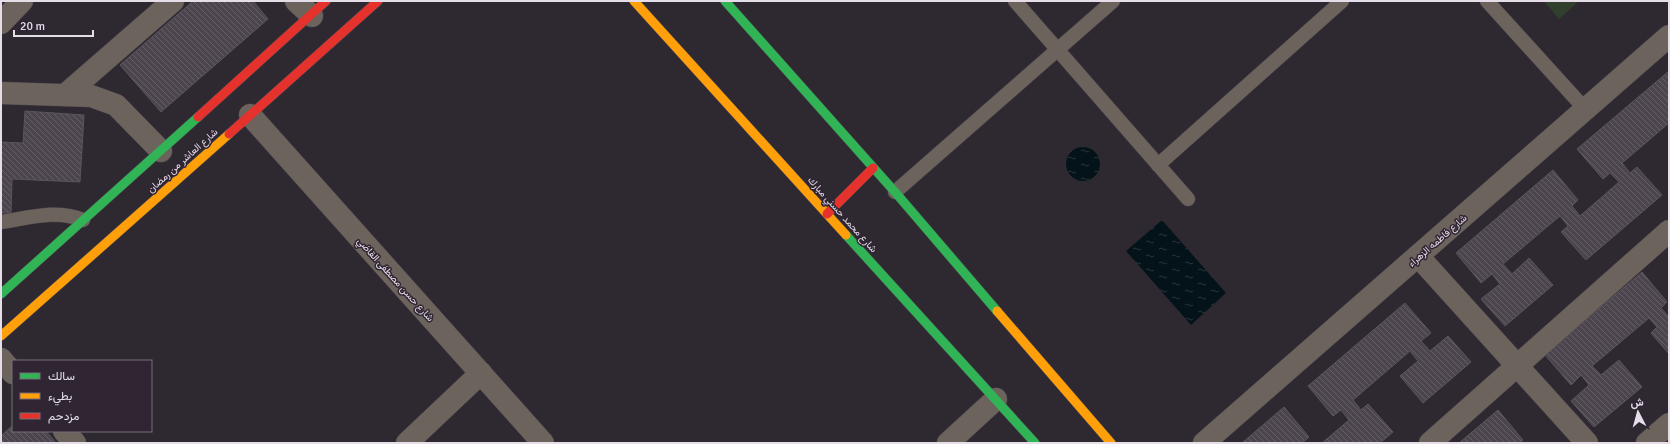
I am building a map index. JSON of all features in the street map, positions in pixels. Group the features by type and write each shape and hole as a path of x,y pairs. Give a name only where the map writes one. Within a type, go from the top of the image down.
{"street":[{"path":"1,23 22,1"},
{"path":"64,95 173,1"},
{"path":"296,1 319,8"},
{"name":"شارع العاشر من رمضان","path":"1,336 250,115 349,21 378,1"},
{"name":"شارع محمد حسني مبارك","path":"634,1 1035,443"},
{"path":"724,1 873,168 1111,443"},
{"name":"شارع العاشر من رمضان","path":"1,294 319,8"},
{"name":"شارع فاطمه الزهراء","path":"1204,443 1669,36"},
{"path":"1,93 91,96 116,105 160,151"},
{"name":"شارع حسن مصطفى القاضي","path":"250,115 543,443"},
{"path":"828,214 873,168"},
{"path":"1430,443 1669,231"},
{"path":"1418,256 1586,443"},
{"path":"1,359 12,372"},
{"path":"407,443 481,373"},
{"path":"948,443 996,400"},
{"path":"1648,443 1669,424"},
{"path":"65,432 75,443"}],"lane":[{"path":"1015,1 1188,199"},
{"path":"894,192 1114,1"},
{"path":"1158,165 1342,1"},
{"path":"1487,1 1586,109"},
{"path":"1,222 62,214 83,220"}],"green space":[{"path":"1544,1 1579,1 1559,19"}],"water":[{"path":"1083,147 1095,152 1100,164 1095,176 1083,181 1071,176 1066,164 1071,152"},
{"path":"1162,220 1226,293 1191,325 1126,251"}],"building":[{"path":"193,1 253,1 268,19 161,112 120,65"},
{"path":"1669,71 1669,123 1622,163 1630,173 1637,167 1662,195 1586,260 1561,232 1568,226 1560,216 1503,264 1512,274 1529,258 1553,285 1505,326 1481,299 1500,284 1492,274 1481,283 1456,253 1553,170 1578,200 1572,206 1580,216 1619,182 1610,173 1603,179 1577,149"},
{"path":"25,111 84,115 80,182 12,179 11,213 1,213 1,142 23,143"},
{"path":"1642,272 1667,302 1661,308 1669,317 1669,354 1651,333 1657,327 1649,318 1592,366 1601,375 1619,360 1642,387 1594,427 1571,401 1589,385 1581,375 1571,385 1545,355"},
{"path":"1405,303 1431,333 1421,341 1430,351 1448,336 1471,362 1423,403 1400,376 1418,361 1410,351 1353,400 1361,410 1368,404 1393,432 1380,443 1322,443 1349,420 1341,410 1333,416 1308,386"},
{"path":"1284,407 1309,437 1302,443 1242,443"},
{"path":"1498,410 1523,440 1520,443 1459,443"},
{"path":"12,426 12,432 47,432 56,443 1,443 1,436"}],"traffic: fast":[{"path":"725,1 895,192 997,311"},
{"path":"1,294 198,117"},
{"path":"846,235 1035,443"}],"traffic: slow":[{"path":"634,1 846,235"},
{"path":"1,336 229,134"},
{"path":"997,311 1111,443"}],"traffic: jam":[{"path":"198,117 326,1"},
{"path":"229,134 378,1"},
{"path":"827,214 873,168"}]}
